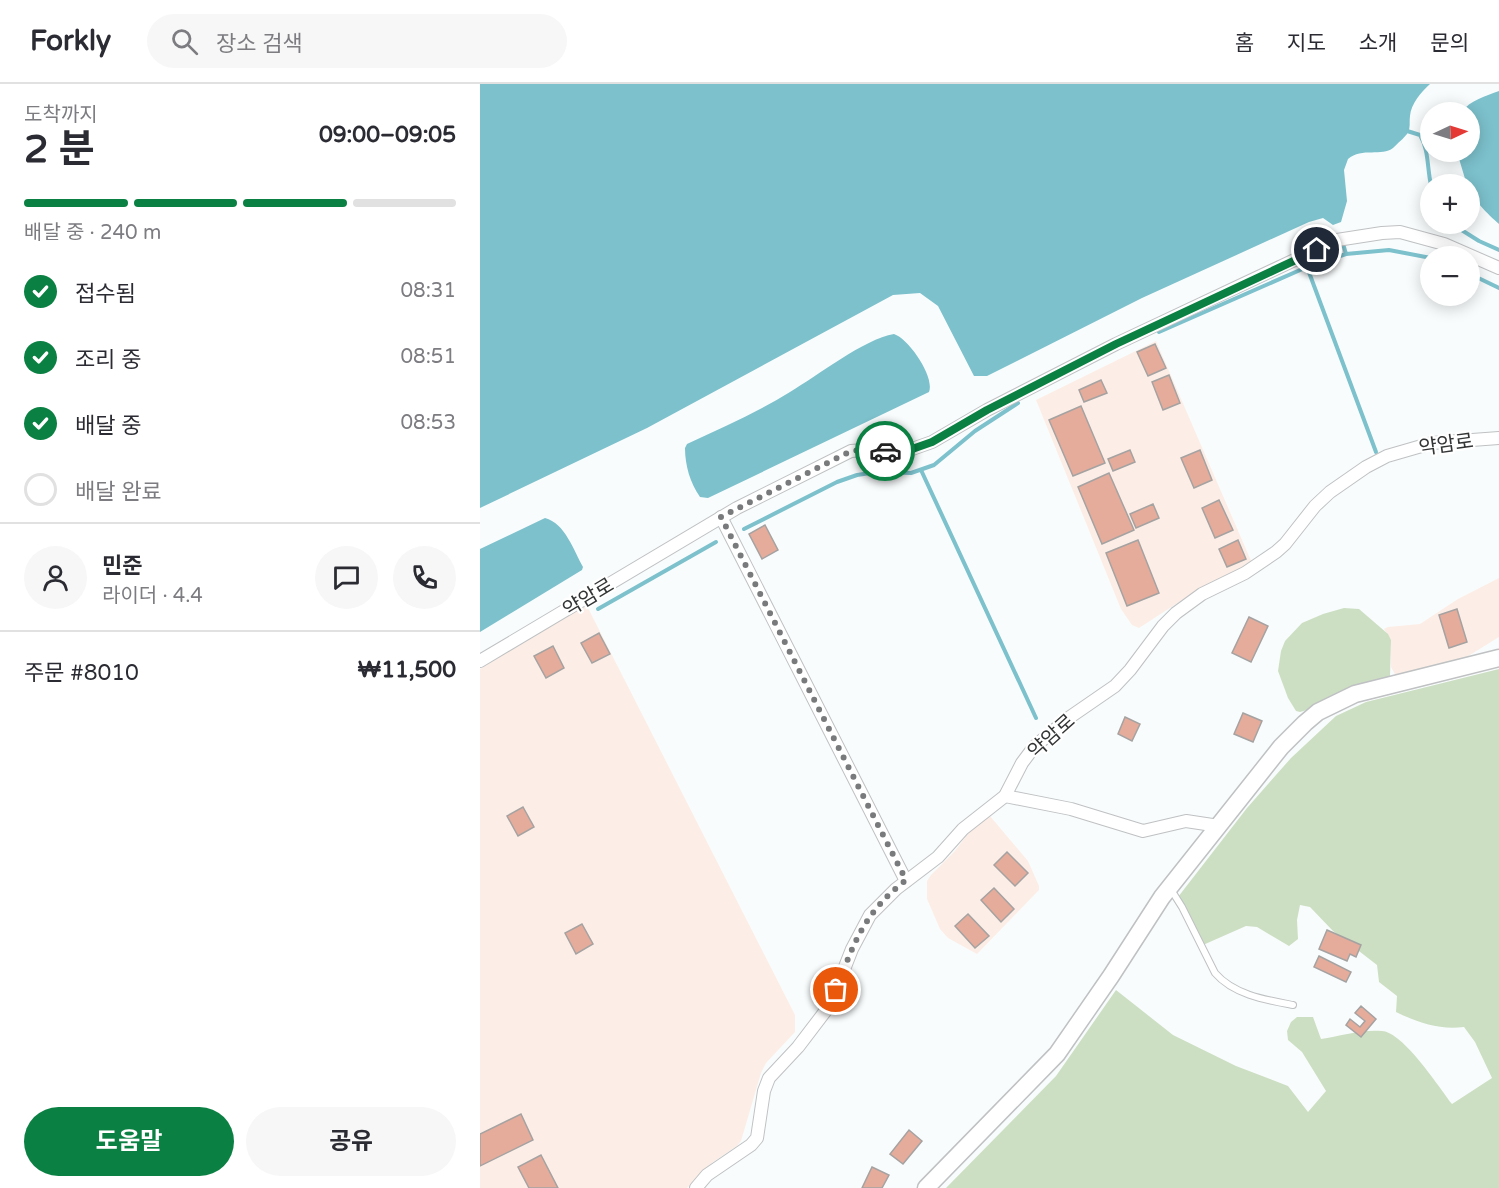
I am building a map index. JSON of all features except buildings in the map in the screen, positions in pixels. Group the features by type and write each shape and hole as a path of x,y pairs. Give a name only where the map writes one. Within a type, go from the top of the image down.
{"street":[{"name":"약암로","path":"480,662 721,517 851,451 875,449 898,454 932,442 987,410 1116,344 1337,240 1400,232 1444,244 1499,268"},
{"name":"약암로","path":"696,1188 707,1175 752,1145 757,1138 764,1091 769,1078 798,1047 830,1005 852,949 870,915 882,900 938,857 963,829 1005,796 1022,763 1034,747 1070,717 1115,686 1176,613 1202,594 1245,573 1276,552 1315,506 1349,477 1387,456 1413,447 1450,440 1499,438"},
{"path":"721,517 906,880"},
{"path":"926,1188 1057,1053 1169,888 1281,747 1318,712 1338,701 1378,687 1499,658"},
{"path":"1005,796 1071,809 1143,831 1186,821 1219,826"}],"lane":[{"path":"1169,888 1182,907 1207,960 1221,981 1256,997 1293,1005"}],"shaded area":[{"path":"1156,341 1252,563 1196,591 1139,628 1132,625 1121,609 1036,400"},
{"path":"1499,578 1499,637 1457,663 1401,675 1395,674 1391,667 1391,640 1384,629 1420,624 1458,599"},
{"path":"586,604 795,1015 795,1032 766,1063 761,1073 741,1141 713,1162 687,1188 480,1188 480,669"},
{"path":"990,816 1028,861 1039,890 977,954 948,938 940,929 927,899 927,881 970,831"}],"green space":[{"path":"1344,608 1359,609 1388,634 1391,640 1390,676 1307,710 1296,711 1288,698 1278,671 1285,641 1302,623"},
{"path":"1499,669 1499,1188 946,1188 1056,1076 1116,990 1173,1035 1236,1066 1288,1086 1308,1112 1326,1091 1302,1052 1288,1040 1287,1031 1291,1022 1297,1017 1313,1017 1321,1039 1367,1031 1382,1031 1391,1034 1410,1050 1452,1104 1492,1078 1475,1042 1464,1027 1429,1025 1396,1012 1397,996 1379,982 1377,965 1333,931 1310,907 1300,905 1297,920 1298,939 1289,946 1257,927 1246,926 1203,945 1178,897 1247,808 1291,758 1336,716 1366,702"}],"water":[{"path":"480,84 1430,84 1412,107 1407,134 1393,148 1383,152 1359,153 1348,159 1344,170 1347,201 1341,222 1333,225 1323,218 1309,222 1142,298 987,376 974,376 938,306 920,293 893,295 647,428 480,508"},
{"path":"1499,91 1499,224 1480,205 1480,174 1464,174 1460,162 1480,162 1480,102 1473,102"},
{"path":"894,334 907,343 925,368 930,385 929,392 708,498 700,497 693,486 687,467 685,448 687,444 740,420 869,343"},
{"path":"545,518 563,531 583,567 582,570 480,632 480,549"}],"waterway":[{"path":"1404,130 1420,135 1429,174"},
{"path":"1468,234 1499,250"},
{"path":"1344,247 1346,254 1389,250 1420,256"},
{"path":"1159,332 1307,267 1346,254"},
{"path":"1307,267 1376,452"},
{"path":"1480,279 1499,288"},
{"path":"744,529 837,482 857,475 877,472 911,473 934,465 975,431 1018,403"},
{"path":"921,470 1036,718"},
{"path":"598,609 716,542"}],"way so far":[{"path":"836,990 852,949 870,915 882,900 906,880 721,517 851,451 875,449 885,451"}],"route":[{"path":"885,451 898,454 932,442 987,410 1116,344 1317,250"}]}
